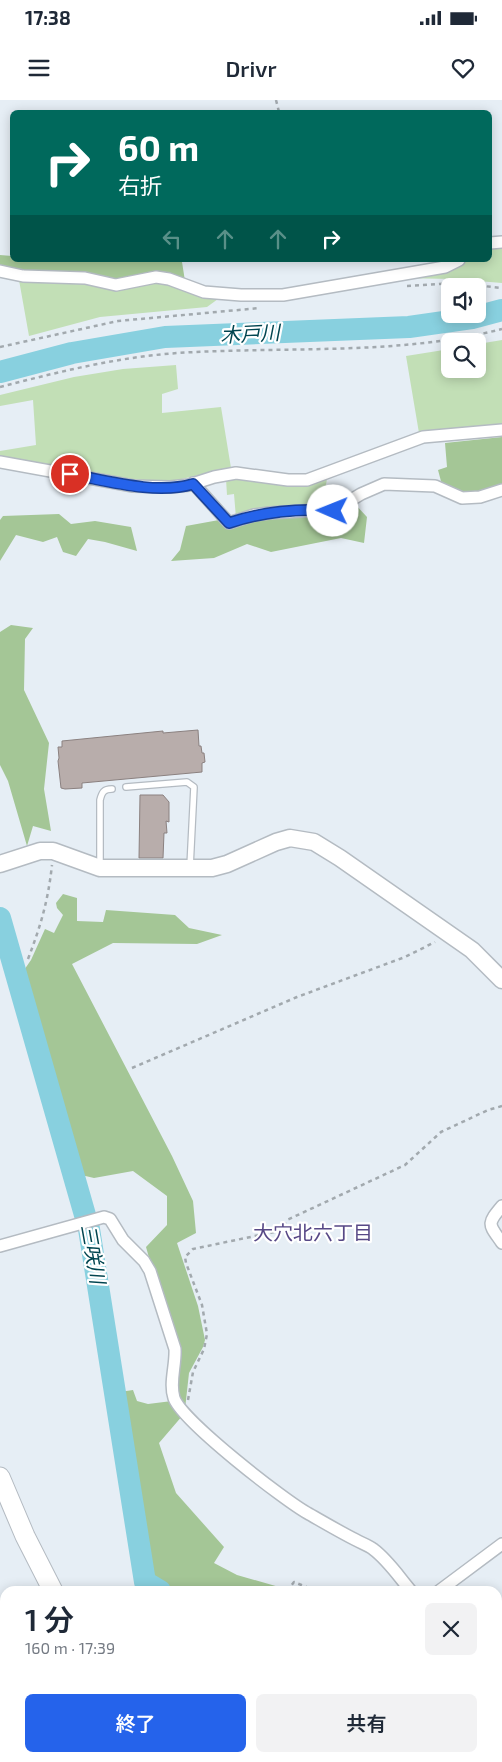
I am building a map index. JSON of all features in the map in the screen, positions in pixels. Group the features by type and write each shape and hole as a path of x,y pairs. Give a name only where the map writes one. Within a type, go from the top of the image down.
{"main road":[{"path":"0,1477 25,1536 51,1586"}],"street":[{"path":"0,271 23,276 85,278 116,285 156,277 169,279 204,292 241,295 283,295 445,267 455,262"},
{"path":"0,462 133,486 170,487 193,484 214,477 236,473 288,480 307,480 423,438 502,430"},
{"path":"193,484 229,523 254,515 269,513 333,511 361,494 384,484 435,486 462,498 480,497 502,490"},
{"path":"0,864 40,851 53,851 100,868 212,868 290,838 314,842 472,950 502,980"},
{"path":"502,1206 491,1218 490,1224 502,1243"},
{"path":"0,1246 104,1217 110,1219 123,1240 144,1261 150,1271 175,1349 176,1359 173,1386 175,1399 186,1415 261,1479 307,1513 372,1547 407,1586"},
{"path":"446,1586 502,1544"}],"lane":[{"path":"126,787 187,782 192,784 194,787 190,868"},
{"path":"100,868 100,800 106,789 112,789"}],"path":[{"path":"406,286 455,283 502,288"},
{"path":"0,347 118,321 261,308"},
{"path":"0,387 112,361 177,353 307,350 429,343 470,337 502,329"},
{"path":"28,960 42,922 50,890 53,851"},
{"path":"132,1068 297,997 405,957 449,934"},
{"path":"186,1415 193,1372 204,1349 207,1334 202,1305 186,1263 185,1257 189,1252 193,1249 279,1231 287,1220 405,1165 441,1132 488,1110 502,1106"},
{"path":"291,1586 294,1582 304,1586"}],"green space":[{"path":"502,247 502,283 486,282 486,278 397,278 453,269 464,262 492,262 492,248"},
{"path":"0,255 10,256 10,262 182,262 185,281 46,275 0,267"},
{"path":"19,280 84,284 116,289 168,283 218,299 207,307 100,317 29,336"},
{"path":"502,340 502,427 419,433 406,356 441,350 441,378 486,378 486,343"},
{"path":"176,365 178,389 162,394 162,413 221,407 231,468 168,482 130,479 0,457 0,451 36,445 33,400 0,406 0,395 74,377 123,369"},
{"path":"502,437 502,490 463,494 442,485 438,470 447,467 445,443"},
{"path":"226,479 306,483 327,479 322,507 236,518 234,494 227,495"},
{"path":"353,502 367,517 364,543 341,538 271,552 247,544 214,558 171,561 180,550 186,526 219,520 230,529 256,517 318,514 331,517"},
{"path":"59,514 71,524 95,521 131,527 137,551 88,539 76,556 63,552 57,537 43,542 16,535 0,561 0,520 3,516"},
{"path":"11,625 33,628 25,639 24,690 49,743 44,789 51,831 33,826 27,846 8,781 0,765 0,632"},
{"path":"63,894 77,898 77,921 103,922 106,910 175,915 189,928 222,935 197,944 113,943 72,964 172,1156 193,1201 196,1233 177,1243 198,1306 205,1340 189,1373 185,1409 177,1397 178,1360 146,1247 167,1225 167,1196 133,1171 94,1178 77,1174 22,973 31,960 45,929 54,933 63,915 57,908 56,903"},
{"path":"133,1390 137,1401 148,1404 172,1401 183,1415 159,1443 176,1493 224,1547 214,1563 237,1575 276,1586 160,1586 153,1582 120,1392"}],"building":[{"path":"198,730 199,746 201,746 202,753 204,753 205,762 202,763 202,772 82,783 82,788 61,788 58,747 62,747 62,741 163,731 163,733"},
{"path":"140,795 163,795 169,802 169,822 166,821 167,833 164,833 163,858 139,858"}],"waterway":[{"name":"木戸川","path":"0,372 72,353 165,337 409,327 472,318 502,310"},
{"name":"三咲川","path":"0,918 89,1229 145,1582 152,1586"}],"district":[{"name":"大穴北六丁目","path":"313,1233"}],"route":[{"path":"70,474 133,486 170,487 193,484 229,523 254,515 269,513 333,511"}]}
